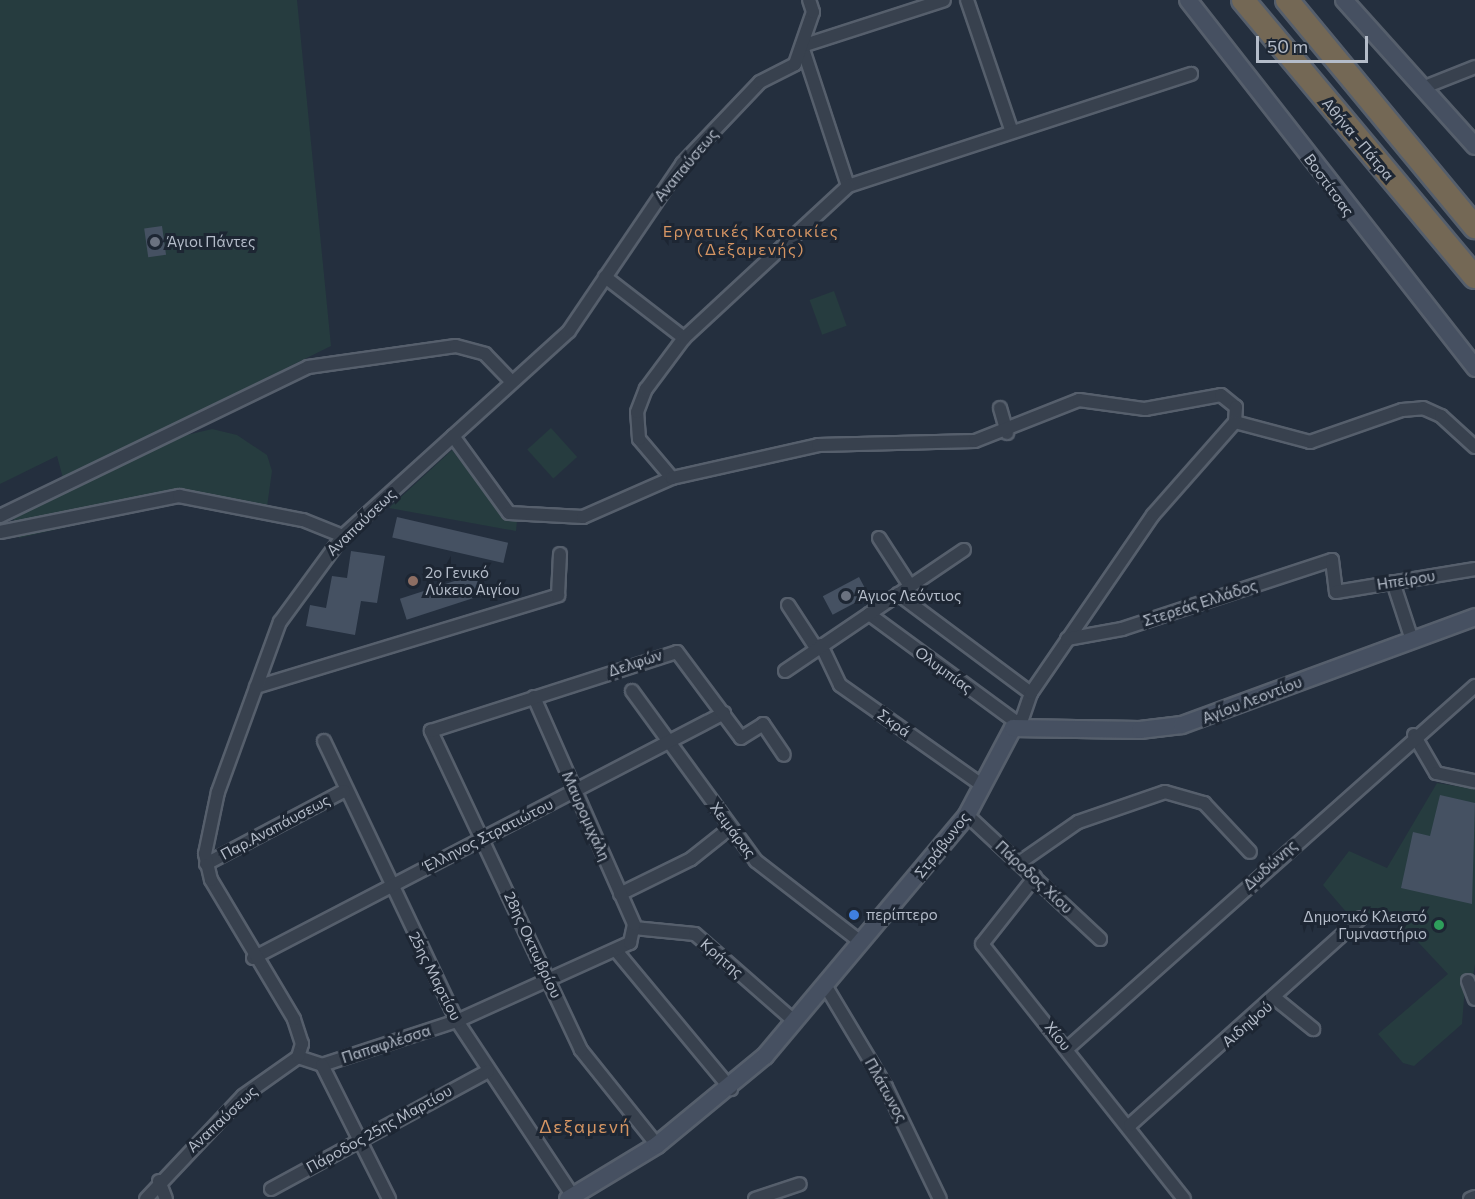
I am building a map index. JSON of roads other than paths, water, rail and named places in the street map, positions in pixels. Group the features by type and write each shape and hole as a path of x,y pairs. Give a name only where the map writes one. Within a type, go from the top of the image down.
{"highway":[{"name":"Αθήνα - Πάτρα","path":"1243,0 1475,277"},
{"path":"1287,0 1475,227"}],"street":[{"name":"Αναπαύσεως","path":"206,864 218,792 280,622 343,537 511,381 569,331 682,164 760,82 795,64 813,12 809,0"},
{"path":"849,186 802,46 944,0"},
{"path":"967,0 1012,132"},
{"name":"Βοστίτσας","path":"1188,0 1475,368"},
{"path":"1344,0 1475,146"},
{"path":"1422,88 1475,67"},
{"path":"672,478 643,446 636,421 646,389 684,338 849,186 1191,74"},
{"path":"605,278 684,338"},
{"path":"0,516 308,367 456,346 485,354 511,381"},
{"path":"453,436 509,513 583,517 672,478 818,445 933,446 1007,433 1073,401 1152,408 1210,394 1232,402 1235,422 1310,442 1402,410 1423,408 1442,416 1475,447"},
{"path":"1000,408 1007,433"},
{"name":"Στράβωνος","path":"570,1198 657,1145 730,1089 795,1022 967,815 983,786 1004,737 1020,725 1031,693 1067,639 1153,514 1235,422"},
{"path":"0,532 179,496 303,520 343,537"},
{"path":"879,538 910,586"},
{"path":"785,671 964,550"},
{"path":"256,687 558,595 560,554"},
{"name":"Στερεάς Ελλάδος","path":"1067,639 1122,629 1332,560"},
{"name":"Ηπείρου","path":"1332,560 1336,592 1475,569"},
{"path":"1393,582 1412,640"},
{"path":"898,594 1031,693"},
{"name":"Σκρά","path":"788,605 819,647 840,685 983,786"},
{"name":"Ολυμπίας","path":"868,614 1020,725"},
{"name":"Αγίου Λεοντίου","path":"1020,725 1168,728 1475,617"},
{"name":"Δελφών","path":"431,731 677,652 741,738 763,724 784,755"},
{"name":"Δωδώνης","path":"1068,1048 1414,735 1475,686"},
{"name":"Χειμάρας","path":"632,691 756,861 862,943"},
{"name":"Μαυρομιχάλη","path":"534,697 620,894 633,932"},
{"name":"Έλληνος Στρατιώτου","path":"253,958 724,713"},
{"name":"28ης Οκτωβρίου","path":"431,731 581,1050 657,1145"},
{"path":"1414,735 1436,773 1475,781"},
{"name":"25ης Μαρτίου","path":"324,741 344,790 457,1021 570,1198"},
{"name":"Παρ.Αναπάυσεως","path":"206,864 344,790"},
{"path":"1019,862 1078,822 1165,792 1204,803 1250,852"},
{"name":"Πάροδος Χίου","path":"967,815 1100,939"},
{"path":"620,894 691,859 730,828"},
{"path":"206,864 253,958 297,1026 302,1044 298,1057"},
{"name":"Χίου","path":"1035,877 982,944 1130,1125 1184,1199"},
{"name":"Αιδηψού","path":"1130,1125 1276,999 1361,918"},
{"name":"Παπαφλέσσα","path":"298,1057 322,1065 457,1021 618,953 633,932"},
{"name":"Κρήτης","path":"633,932 695,934 795,1022"},
{"path":"618,953 730,1089"},
{"path":"1468,981 1475,999"},
{"name":"Πλάτωνος","path":"825,986 886,1087 940,1199"},
{"path":"1276,999 1313,1029"},
{"name":"Αναπαύσεως","path":"146,1199 159,1181 243,1096 298,1057"},
{"path":"322,1065 389,1199"},
{"name":"Πάροδος 25ης Μαρτίου","path":"271,1189 488,1071"},
{"path":"159,1181 166,1199"},
{"path":"755,1199 800,1185"},
{"path":"1470,1199 1475,1197"}],"place":[{"name":"Άγιοι Πάντες","path":"155,242"},
{"name":"2ο Γενικό Λύκειο Αιγίου","path":"413,581"},
{"name":"Άγιος Λεόντιος","path":"846,596"},
{"name":"περίπτερο","path":"854,915"},
{"name":"Δημοτικό Κλειστό Γυμναστήριο","path":"1439,925"}],"district":[{"name":"Εργατικές Κατοικίες (Δεξαμενής)","path":"751,240"},
{"name":"Δεξαμενή","path":"585,1126"}]}
